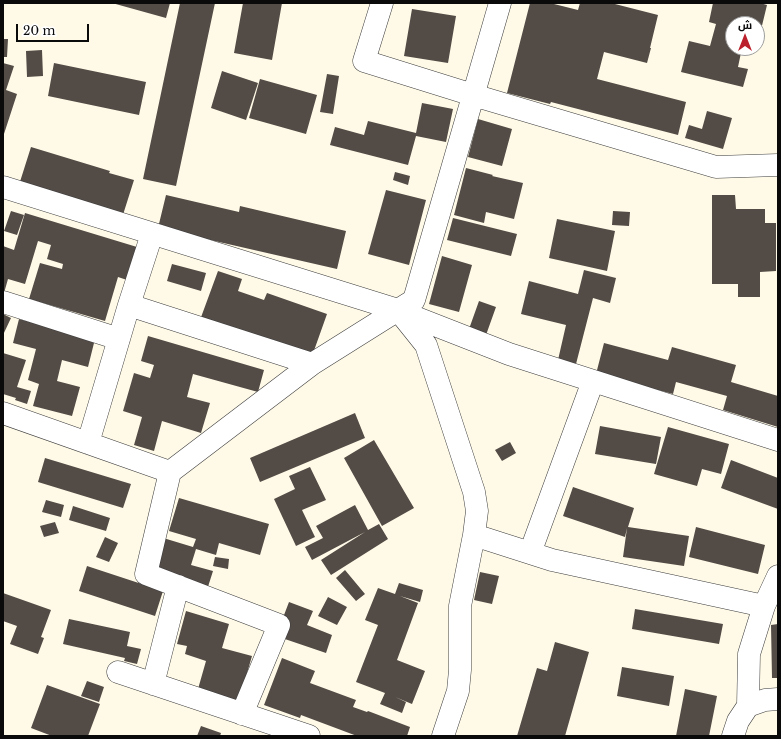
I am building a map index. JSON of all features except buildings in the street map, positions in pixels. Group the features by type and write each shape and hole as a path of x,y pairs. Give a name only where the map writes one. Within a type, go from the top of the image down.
{"street":[{"path":"382,3 364,61 716,167 778,165"},
{"path":"242,714 279,626 146,574 170,472 312,364 414,300 500,3"},
{"path":"3,187 398,310 509,354 778,440"},
{"path":"88,443 129,305 152,234"},
{"path":"3,302 119,339"},
{"path":"129,305 312,364"},
{"path":"398,310 426,345 474,492 477,511 460,606 460,670 458,691 443,736"},
{"path":"530,553 593,381"},
{"path":"3,413 170,472"},
{"path":"474,534 552,560 764,606"},
{"path":"733,736 738,721 748,706 749,654 764,606 778,576"},
{"path":"153,684 178,586"},
{"path":"118,672 309,736"},
{"path":"748,706 765,700 778,699"}]}
